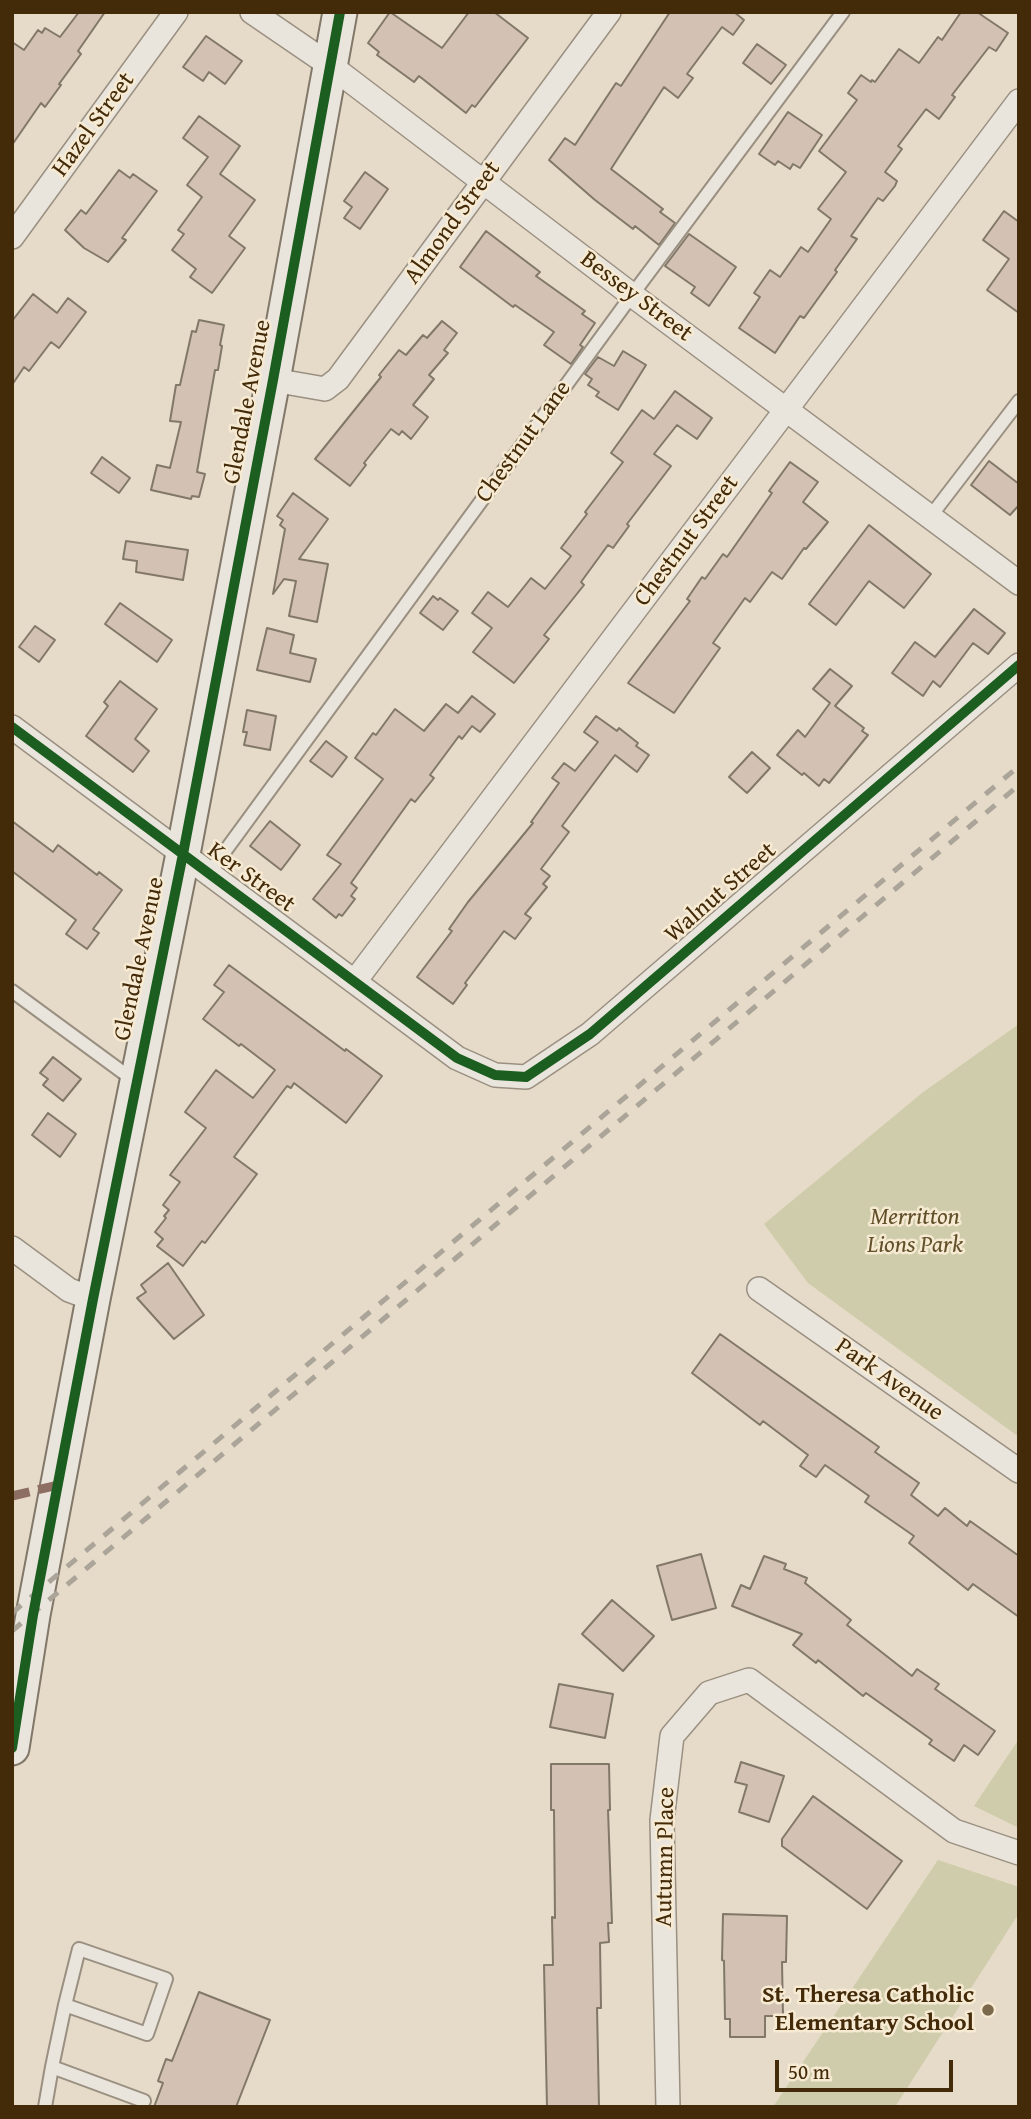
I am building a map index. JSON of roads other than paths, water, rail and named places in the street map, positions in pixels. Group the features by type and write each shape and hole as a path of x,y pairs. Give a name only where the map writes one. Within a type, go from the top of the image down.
{"main road":[{"name":"Glendale Avenue","path":"12,1748 33,1615 136,1083 196,864 273,380 340,12"}],"street":[{"name":"Hazel Street","path":"12,237 176,12"},
{"name":"Bessey Street","path":"252,12 331,66 632,295 1019,583"},
{"name":"Almond Street","path":"273,380 326,389 338,379 609,12"},
{"name":"Chestnut Street","path":"355,981 1019,101"},
{"name":"Walnut Street","path":"430,1040 457,1058 495,1075 526,1077 590,1034 1019,665"},
{"name":"Ker Street","path":"12,727 355,981 430,1040"},
{"path":"12,1248 69,1290 93,1299"},
{"name":"Park Avenue","path":"759,1289 1019,1471"},
{"name":"Autumn Place","path":"668,2107 662,1820 672,1736 709,1693 750,1680 954,1831 1019,1853"}],"lane":[{"name":"Chestnut Lane","path":"196,864 632,295 843,12"},
{"path":"930,517 1019,401"},
{"path":"12,991 136,1083"},
{"path":"46,2107 52,2067 65,2005 79,1949 166,1979 147,2034 65,2005"},
{"path":"52,2067 144,2101"}],"railway":[{"path":"12,1613 1019,766"},
{"path":"12,1631 1019,785"}],"place":[{"name":"St. Theresa Catholic Elementary School","path":"988,2010"}],"park label":[{"name":"Merritton Lions Park","path":"915,1232"}]}
